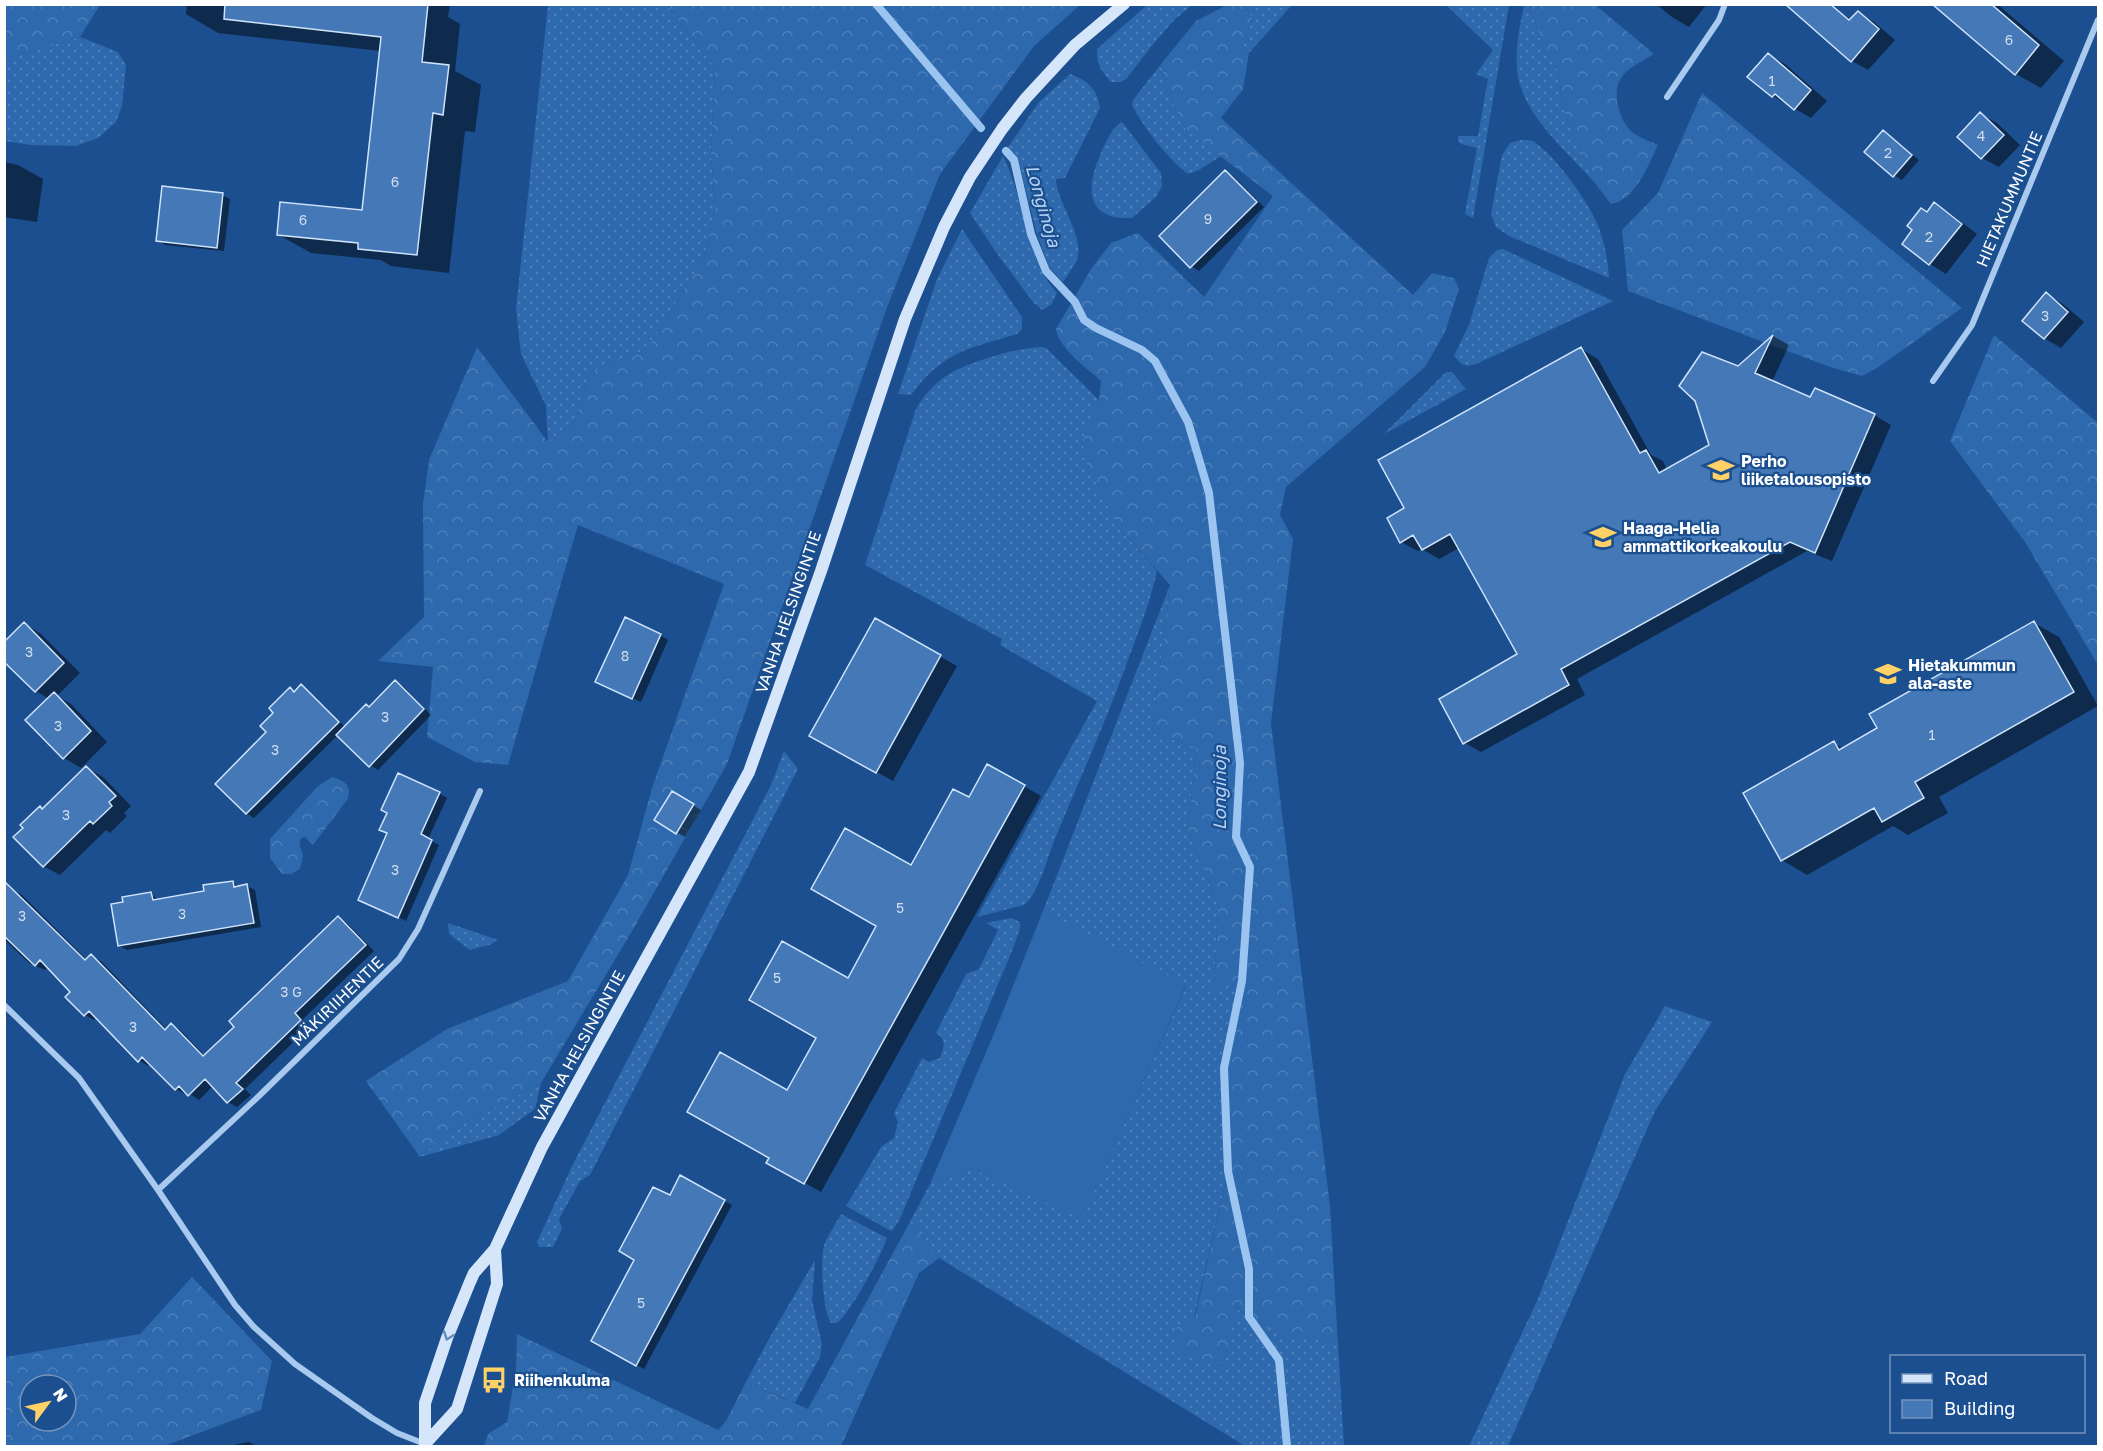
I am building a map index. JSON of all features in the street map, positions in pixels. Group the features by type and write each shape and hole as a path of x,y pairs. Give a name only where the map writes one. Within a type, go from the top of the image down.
{"main road":[{"name":"VANHA HELSINGINTIE","path":"425,1445 425,1402 447,1338 474,1273 495,1248 542,1147 749,772 821,571 905,319 944,226 970,177 1026,98 1076,45 1124,4"},
{"name":"VANHA HELSINGINTIE","path":"425,1445 457,1409 497,1284 495,1248"}],"street":[{"path":"1667,97 1713,30 1725,4"},
{"name":"HIETAKUMMUNTIE","path":"1932,381 1972,325 2098,20"},
{"name":"MÄKIRIIHENTIE","path":"158,1190 260,1095 399,959 418,928 480,791"},
{"path":"4,1005 78,1078 158,1190 235,1305 254,1327 295,1364 372,1418 397,1433 425,1445"}],"green space":[{"path":"5,4 100,5 80,37 5,59"},
{"path":"548,5 667,5 715,68 711,155 715,206 705,256 647,349 590,372 575,422 548,442 546,406 521,354 516,309"},
{"path":"667,5 1080,5 1034,46 940,174 886,310 727,764 635,926 541,1083 449,1131 420,1157 366,1081 447,1029 568,981 628,875 652,788 724,584 578,525 508,765 475,762 427,737 433,667 378,661 424,617 423,504 429,460 477,347 548,442 575,422 590,372 647,349 705,256 715,206 711,155 715,68"},
{"path":"1147,5 1192,5 1174,20 1127,78 1121,82 1111,82 1100,67 1097,49"},
{"path":"1227,5 1244,5 1252,17 1243,47 1249,53 1243,89 1221,118 1413,295 1432,273 1454,278 1459,289 1445,332 1425,367 1286,487 1280,515 1293,539 1271,723 1330,1206 1338,1345 1312,1336 1283,1336 1236,1307 1223,1369 1180,1354 1173,1330 1195,1317 1228,1171 1224,1068 1242,982 1214,990 1218,906 1188,830 1196,748 1152,732 1170,585 1117,525 1088,467 1082,442 1099,400 1101,381 1068,351 1058,337 1056,329 1091,269 1111,243 1138,233 1204,297 1273,196 1186,130 1166,89 1161,64 1196,21"},
{"path":"1244,5 1292,5 1249,53 1243,47 1252,17"},
{"path":"1446,5 1509,5 1473,218 1465,214 1477,148 1461,144 1458,136 1478,136 1488,79 1476,74 1493,50"},
{"path":"1524,5 1530,5 1543,48 1558,70 1564,112 1594,182 1546,130 1526,101 1517,69 1518,37"},
{"path":"1530,5 1597,5 1654,54 1626,72 1617,88 1617,103 1625,124 1635,134 1658,145 1634,189 1620,201 1611,204 1594,182 1564,112 1558,70 1543,48"},
{"path":"80,37 118,52 126,65 122,106 116,122 98,138 76,146 31,145 5,141 4,59"},
{"path":"1161,64 1166,89 1186,130 1221,156 1188,174 1157,142 1132,105 1133,100"},
{"path":"1070,74 1091,86 1097,95 1100,108 1065,178 1056,179 1061,199 1078,242 1076,262 1063,282 1049,267 1036,231 1018,159 1008,147 1039,102"},
{"path":"1702,93 1962,308 1877,368 1862,376 1830,367 1628,291 1622,230 1658,193"},
{"path":"1122,122 1161,173 1162,186 1156,197 1132,218 1116,217 1105,213 1097,207 1093,199 1093,177 1096,165 1112,131"},
{"path":"1521,140 1533,141 1543,149 1562,169 1580,194 1599,228 1606,253 1609,278 1509,236 1496,227 1491,214 1502,155 1510,143"},
{"path":"1003,156 1014,184 1035,256 1044,276 1057,293 1051,305 1042,310 1033,302 998,255 970,213"},
{"path":"962,229 1022,317 1022,329 1017,334 970,348 946,360 923,380 911,395 898,394 937,279"},
{"path":"1503,249 1613,301 1476,364 1464,365 1454,356 1469,325 1489,258 1497,250"},
{"path":"1994,335 2098,423 2098,665 2025,542 1950,441"},
{"path":"1046,348 1099,400 1082,442 1117,525 1157,571 1146,610 1096,743 1034,892 1024,905 977,917 1097,701 1000,645 1002,639 865,565 916,409 923,398 939,381 967,365 1010,352"},
{"path":"1446,372 1452,372 1466,389 1384,434"},
{"path":"1170,585 1152,732 1196,748 1188,830 1218,906 1214,990 1242,981 1224,1068 1228,1171 1194,1318 1223,1369 1235,1307 1282,1335 1312,1336 1338,1345 1344,1446 1245,1446 939,1258 911,1220 930,1184 971,1168 1082,1218 1186,986 1043,911"},
{"path":"784,751 798,769 590,1175 580,1181 559,1219 562,1229 553,1247 539,1247 537,1242 573,1164 771,785"},
{"path":"332,777 348,787 347,800 313,845 305,837 301,838 303,856 300,869 291,874 282,874 270,858 270,839 317,787"},
{"path":"1043,911 1186,985 1082,1219 971,1168 930,1184"},
{"path":"1011,918 1020,922 1014,946 899,1221 892,1231 889,1230 846,1206 881,1147 894,1138 898,1122 894,1113 922,1058 929,1062 940,1058 944,1044 942,1038 936,1033 966,974 979,969 998,930 986,923"},
{"path":"448,923 498,940 470,950 449,934"},
{"path":"1665,1006 1712,1022 1655,1111 1508,1446 1469,1446 1537,1301 1625,1074"},
{"path":"541,1083 535,1109 499,1135 420,1157 449,1131"},
{"path":"841,1214 887,1238 858,1296 837,1323 831,1323 824,1296 822,1259 825,1243"},
{"path":"911,1220 939,1258 919,1273 841,1446 484,1446 488,1434 507,1422 516,1368 517,1334 718,1430 726,1421 746,1382 808,1409"},
{"path":"815,1260 812,1300 822,1344 820,1357 795,1403 746,1382"},
{"path":"192,1277 272,1361 261,1410 164,1446 5,1446 5,1357 140,1334"}],"building":[{"path":"225,4 428,4 422,62 449,65 443,115 433,113 417,255 358,249 358,243 277,235 280,202 362,210 381,37 224,19"},
{"path":"1785,4 1830,4 1849,20 1858,11 1879,29 1851,62"},
{"path":"1932,4 1991,4 2039,45 2015,75"},
{"path":"1768,53 1811,90 1794,110 1775,94 1772,97 1747,77"},
{"path":"1980,112 2004,135 1981,159 1957,137"},
{"path":"1883,130 1912,155 1893,177 1864,152"},
{"path":"1225,170 1257,202 1190,268 1159,236"},
{"path":"162,186 223,193 217,248 156,241"},
{"path":"1934,202 1962,224 1929,265 1902,244 1912,230 1907,226 1921,208 1927,212"},
{"path":"2046,292 2068,312 2044,339 2022,321"},
{"path":"1773,335 1755,373 1810,397 1815,388 1875,414 1815,553 1790,542 1561,669 1569,685 1463,744 1439,699 1517,654 1450,534 1422,550 1413,535 1400,543 1387,518 1404,508 1378,460 1581,347 1640,453 1646,450 1659,473 1709,445 1695,401 1679,386 1702,352 1738,366"},
{"path":"625,617 661,634 632,699 595,682"},
{"path":"875,618 941,655 876,773 809,736"},
{"path":"2034,621 2074,692 1915,782 1924,798 1882,822 1874,808 1781,861 1743,793 1834,741 1839,750 1877,728 1869,714"},
{"path":"24,622 64,663 35,692 4,662 4,642"},
{"path":"395,680 424,709 369,767 336,735 366,704 369,707"},
{"path":"301,684 339,722 246,814 215,784 266,732 260,726 273,713 269,708 290,687 294,692"},
{"path":"54,692 91,731 63,759 25,720"},
{"path":"987,764 1025,785 804,1184 766,1163 769,1158 687,1112 720,1052 787,1090 816,1038 749,1000 782,941 848,978 876,926 811,889 845,828 911,865 953,789 969,797"},
{"path":"86,766 116,796 109,802 112,806 93,824 90,821 43,867 13,837 23,828 20,825 40,806 42,809"},
{"path":"398,773 440,792 421,834 432,840 398,918 358,900 387,833 379,830 387,813 381,810"},
{"path":"672,791 694,804 676,834 654,820"},
{"path":"4,881 85,960 91,954 165,1030 171,1023 203,1056 234,1027 229,1021 338,916 366,945 295,1013 301,1020 236,1083 243,1089 227,1103 205,1079 188,1096 179,1086 175,1090 142,1057 138,1062 89,1011 84,1016 65,997 70,992 40,960 35,966 4,936"},
{"path":"233,881 234,887 247,884 254,923 118,946 111,904 123,902 122,897 151,892 153,900 204,891 203,885"},
{"path":"680,1175 725,1200 636,1366 591,1341 634,1260 619,1251 653,1187 670,1195"}],"waterway":[{"name":"Longinoja","path":"876,4 981,128"},
{"name":"Longinoja","path":"1006,151 1014,160 1031,234 1046,271 1075,302 1084,320 1142,350 1155,361 1188,422 1209,493 1240,763 1236,837 1250,867 1242,981 1224,1068 1228,1171 1249,1269 1249,1317 1279,1360 1287,1446"}],"place":[{"name":"Perho liiketalousopisto","path":"1721,470"},
{"name":"Haaga-Helia ammattikorkeakoulu","path":"1603,537"},
{"name":"Hietakummun ala-aste","path":"1888,674"},
{"name":"Riihenkulma","path":"494,1380"}]}
